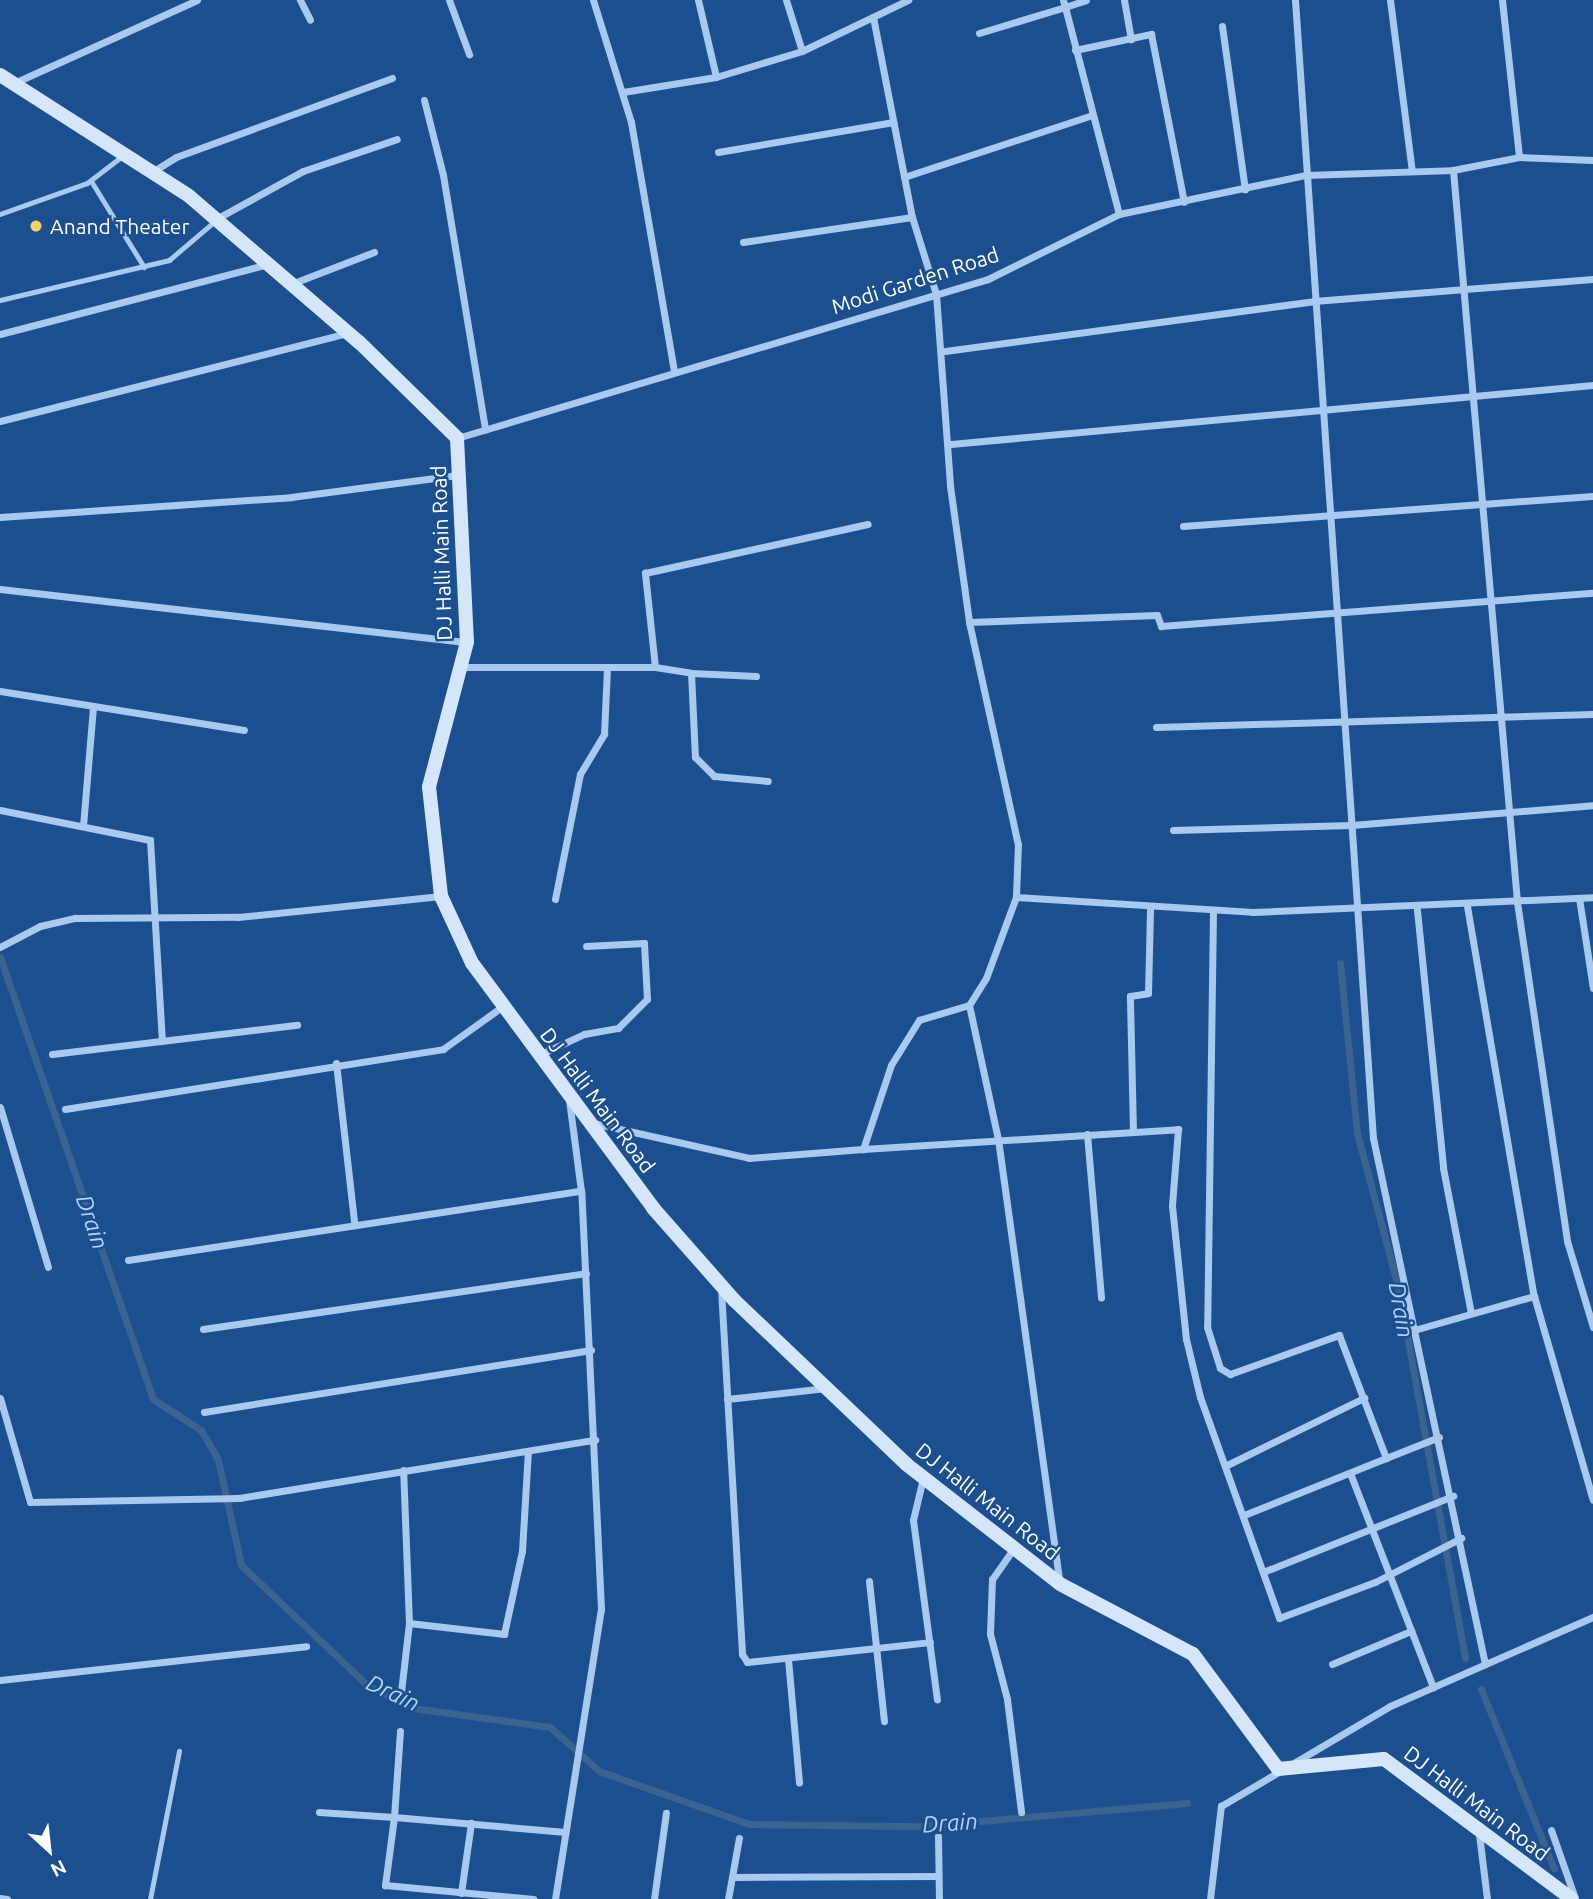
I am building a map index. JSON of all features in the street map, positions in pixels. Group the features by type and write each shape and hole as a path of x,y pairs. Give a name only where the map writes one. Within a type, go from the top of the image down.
{"street":[{"path":"13,83 198,0"},
{"path":"300,0 310,20"},
{"path":"449,0 469,54"},
{"path":"593,0 623,92 674,372"},
{"path":"698,0 716,77"},
{"path":"786,0 802,51"},
{"path":"623,92 716,77 802,51 908,0"},
{"path":"979,33 1064,4 1086,0"},
{"path":"1124,0 1131,39"},
{"path":"1295,0 1319,410 1331,516 1334,609 1346,721 1373,1138 1461,1538 1485,1664"},
{"path":"1390,0 1412,172"},
{"path":"1502,0 1519,157"},
{"path":"1064,4 1090,116 1119,214"},
{"path":"863,1149 891,1065 919,1020 969,1005 986,978 1016,897 1018,844 969,621 950,486 951,444 945,351 936,294 912,217 873,17"},
{"path":"1222,26 1245,189"},
{"path":"1075,50 1151,34 1184,202"},
{"name":"DJ Halli Main Road","path":"0,75 152,172 216,220 349,333 457,438 467,642 463,667 429,787 441,896 472,963 535,1056 592,1123 653,1208 721,1285 924,1478 1060,1584 1193,1654 1278,1769 1384,1759 1479,1834 1574,1899"},
{"path":"152,172 176,156 392,78"},
{"path":"424,100 485,430"},
{"path":"904,177 1090,116"},
{"path":"718,152 893,122"},
{"path":"216,220 303,171 397,139"},
{"name":"Modi Garden Road","path":"457,438 988,279 1119,214 1306,175 1453,170 1519,157 1593,160"},
{"path":"1453,170 1479,508 1506,719 1517,902 1567,1241 1593,1327"},
{"path":"743,242 912,217"},
{"path":"291,284 374,252"},
{"path":"0,334 268,264"},
{"path":"945,351 1314,301 1593,279"},
{"path":"0,421 349,333"},
{"path":"951,444 1593,385"},
{"path":"0,517 291,497 459,475"},
{"path":"1183,526 1479,508 1593,496"},
{"path":"654,667 646,573 868,524"},
{"path":"0,589 467,642"},
{"path":"969,621 1157,615 1161,626 1334,609 1593,593"},
{"path":"463,667 654,667 691,673 757,676"},
{"path":"555,899 577,784 604,734 607,667"},
{"path":"691,673 695,757 715,776 768,780"},
{"path":"0,691 244,730"},
{"path":"83,826 93,706"},
{"path":"1156,727 1506,719 1593,714"},
{"path":"1174,830 1352,825 1593,805"},
{"path":"0,810 150,840 163,1041"},
{"path":"2,946 75,918 156,919 358,909 441,896"},
{"path":"1016,897 1150,909 1213,911 1417,910 1593,897"},
{"path":"1579,898 1593,988"},
{"path":"1467,906 1534,1296 1593,1500"},
{"path":"1133,1132 1130,996 1148,993 1150,909"},
{"path":"1417,910 1443,1168 1471,1312"},
{"path":"1213,911 1207,1327 1220,1368 1230,1374 1339,1335 1386,1458"},
{"path":"535,1056 584,1034 618,1028 647,999 644,943 586,946"},
{"path":"969,1005 998,1139 1060,1584"},
{"path":"65,1109 336,1063 443,1049 503,1006"},
{"path":"52,1054 297,1025"},
{"path":"336,1063 354,1222"},
{"path":"555,1899 587,1716 601,1609 596,1440 581,1191 568,1093"},
{"path":"0,1107 48,1267"},
{"path":"592,1123 749,1158 998,1139 1178,1129 1176,1285 1200,1398 1227,1465 1279,1618 1375,1583 1388,1572 1461,1538"},
{"path":"1087,1134 1101,1297"},
{"path":"128,1260 354,1222 581,1191"},
{"path":"203,1329 586,1273"},
{"path":"721,1285 742,1654 747,1662 930,1642"},
{"path":"1414,1330 1534,1296"},
{"path":"204,1412 591,1350"},
{"path":"727,1399 827,1388"},
{"path":"0,1398 30,1502 239,1498 596,1440"},
{"path":"1227,1465 1364,1398"},
{"path":"1244,1515 1439,1437"},
{"path":"409,1623 504,1634 522,1551 527,1451"},
{"path":"401,1692 409,1623 402,1470"},
{"path":"1350,1473 1433,1687"},
{"path":"924,1478 913,1520 937,1699"},
{"path":"1264,1572 1451,1496"},
{"path":"1014,1548 992,1579 990,1634 1007,1699 1021,1812"},
{"path":"869,1581 884,1721"},
{"path":"1210,1899 1220,1806 1278,1769 1433,1687 1593,1617"},
{"path":"1332,1664 1411,1631"},
{"path":"0,1681 306,1646"},
{"path":"788,1659 799,1783"},
{"path":"400,1731 394,1817 385,1885 533,1899"},
{"path":"319,1812 565,1832"},
{"path":"654,1899 666,1813"},
{"path":"461,1892 471,1823"},
{"path":"1551,1830 1574,1899"},
{"path":"1479,1834 1488,1899"},
{"path":"938,1836 939,1899"},
{"path":"728,1899 739,1838"},
{"path":"732,1877 938,1877"},
{"path":"0,1898 7,1899"}],"lane":[{"path":"0,214 91,181 124,155"},
{"path":"91,181 144,267"},
{"path":"0,300 144,267 177,255 216,220"},
{"path":"150,1899 179,1751"}],"waterway":[{"name":"Drain","path":"0,957 153,1399 201,1430 218,1460 241,1565 368,1686 413,1708 550,1727 599,1771 749,1824 923,1826 1187,1803"},
{"name":"Drain","path":"1340,963 1357,1133 1399,1291 1465,1658"},
{"name":"Drain","path":"1481,1689 1554,1869"}],"place":[{"name":"Anand Theater","path":"36,226"}]}
